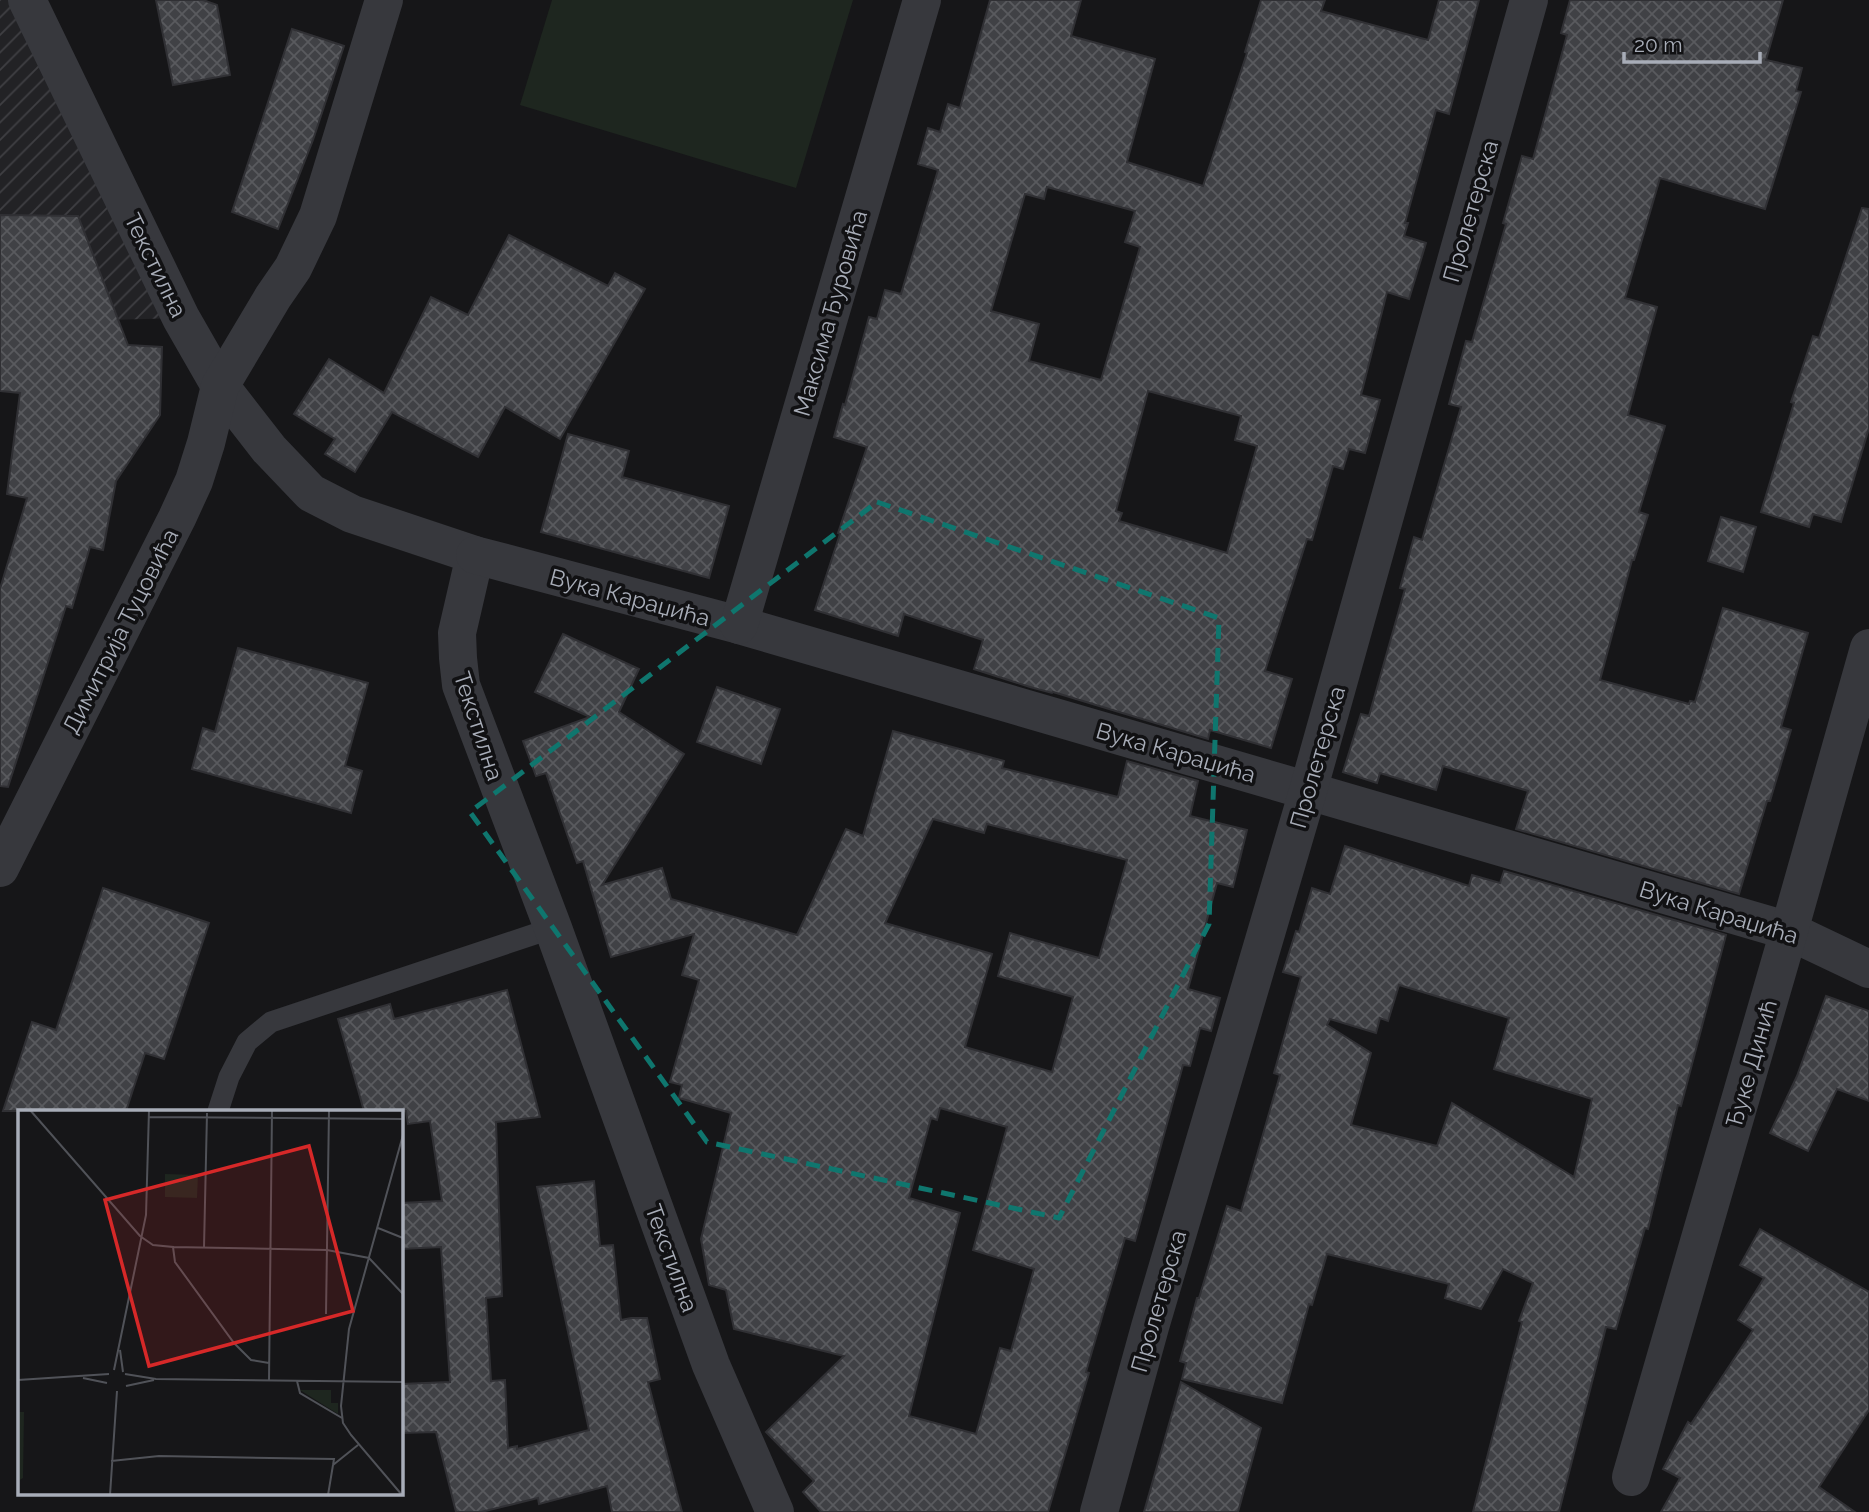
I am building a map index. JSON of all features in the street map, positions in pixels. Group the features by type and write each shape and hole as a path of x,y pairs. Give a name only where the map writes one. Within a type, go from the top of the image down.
{"street":[{"name":"Текстилна","path":"27,0 181,318 220,386 269,449 311,493 352,514 475,555 457,633 461,685 553,928 711,1365 775,1512"},
{"name":"Димитрија Туцовића","path":"0,869 194,481 220,386 293,268 317,216 384,0"},
{"name":"Максима Ђуровића","path":"739,625 922,0"},
{"name":"Пролетерска","path":"1099,1512 1153,1314 1308,791 1529,0"},
{"name":"Вука Караџића","path":"475,555 739,625 1789,931 1869,969"},
{"name":"Ђуке Динић","path":"1631,1477 1869,648"}],"lane":[{"path":"218,1110 229,1077 247,1042 271,1022 553,928"}],"highlighted area":[{"path":"877,502 1219,618 1209,924 1059,1218 707,1142 470,812"}],"shaded area":[{"path":"0,0 27,0 181,318 0,323"},
{"path":"552,0 853,0 796,188 520,105"}],"building":[{"path":"156,0 203,0 217,5 230,75 173,85"},
{"path":"990,0 1081,0 1071,36 1155,59 1127,162 1203,186 1247,53 1245,52 1261,0 1325,0 1321,11 1428,40 1439,0 1479,0 1449,114 1436,110 1405,223 1408,223 1404,236 1426,243 1409,299 1387,292 1361,395 1380,400 1365,453 1349,449 1343,469 1333,466 1312,540 1307,539 1265,671 1292,679 1271,748 1210,730 1208,739 974,669 983,640 904,614 898,636 815,610 867,447 834,437 843,404 845,405 869,317 877,319 885,290 901,294 938,170 918,164 928,128 940,132 948,104 960,108","holes":["1047,187 1135,211 1125,242 1140,247 1101,380 1029,361 1039,324 991,311 1025,194 1044,199","1148,391 1241,416 1235,440 1257,446 1227,553 1119,521 1122,513 1116,511"]},
{"path":"1570,0 1783,0 1766,60 1802,68 1796,91 1801,92 1765,209 1660,178 1625,298 1657,307 1628,415 1665,426 1639,512 1648,515 1632,560 1600,680 1689,704 1690,701 1695,702 1723,608 1808,633 1781,727 1791,730 1739,894 1516,829 1528,791 1443,766 1436,790 1380,773 1377,783 1343,772 1361,714 1369,716 1405,589 1400,588 1414,537 1422,540 1461,407 1449,404 1466,341 1472,342 1506,224 1503,223 1522,156 1533,159 1567,35 1561,33"},
{"path":"292,29 344,46 313,140 278,229 232,212"},
{"path":"1862,208 1869,209 1869,428 1841,522 1813,514 1809,527 1761,512 1794,403 1791,402 1813,336 1819,338"},
{"path":"0,215 78,216 128,345 162,347 160,415 116,481 103,550 90,547 72,608 66,606 8,787 0,786 0,589 27,498 7,494 20,393 0,391"},
{"path":"509,235 608,286 615,273 645,289 560,439 505,407 478,457 392,412 355,472 325,454 335,439 294,414 329,359 384,393 431,297 468,315"},
{"path":"568,434 629,451 622,477 729,506 709,578 541,532"},
{"path":"1721,517 1756,527 1743,572 1708,561"},
{"path":"563,634 639,669 619,712 684,754 602,885 662,868 671,899 797,935 846,829 863,836 893,731 1004,761 1002,768 1118,797 1127,761 1198,781 1190,816 1247,830 1233,887 1217,883 1188,989 1220,998 1211,1031 1200,1028 1190,1066 1183,1065 1135,1241 1125,1238 1048,1512 821,1512 803,1492 814,1481 766,1432 844,1356 734,1329 726,1290 709,1285 701,1239 731,1113 679,1098 682,1085 670,1082 699,980 682,975 694,934 611,957 583,861 577,863 546,773 536,776 523,741 590,717 535,692","holes":["933,819 984,833 987,824 1127,860 1099,958 1010,933 998,976 1073,997 1052,1072 965,1047 992,954 885,923","940,1108 1007,1127 973,1250 1034,1269 1011,1351 1000,1348 976,1434 909,1416 960,1213 909,1198 931,1118 937,1120"]},
{"path":"238,648 368,683 345,766 362,771 351,813 192,769 203,728 215,732"},
{"path":"717,687 780,709 761,764 697,742"},
{"path":"1345,846 1469,886 1472,875 1500,883 1504,871 1726,935 1681,1106 1678,1105 1648,1229 1645,1228 1616,1329 1606,1327 1559,1512 1473,1512 1522,1322 1519,1321 1533,1283 1503,1269 1481,1309 1445,1298 1449,1284 1327,1254 1312,1305 1309,1304 1282,1403 1182,1379 1186,1363 1180,1361 1197,1298 1227,1206 1241,1211 1280,1075 1274,1073 1301,977 1283,972 1312,888 1330,894","holes":["1399,985 1509,1018 1494,1069 1592,1099 1574,1177 1452,1103 1437,1146 1351,1125 1371,1053 1327,1025 1330,1019 1376,1033 1380,1018 1388,1021"]},
{"path":"103,888 209,923 164,1059 145,1053 126,1110 3,1111 32,1022 56,1030"},
{"path":"507,990 540,1117 496,1122 502,1296 486,1298 491,1381 505,1380 508,1448 517,1446 517,1449 589,1430 537,1187 594,1181 600,1246 613,1245 621,1320 647,1318 660,1379 648,1382 682,1512 612,1512 607,1486 539,1504 538,1498 481,1512 456,1512 436,1432 402,1433 402,1384 450,1382 441,1247 402,1249 402,1203 442,1201 430,1121 408,1124 406,1111 364,1110 338,1019 390,1004 394,1019"},
{"path":"1826,996 1869,1011 1869,1101 1837,1089 1808,1151 1770,1133 1797,1076"},
{"path":"1760,1229 1869,1292 1869,1410 1819,1487 1855,1512 1661,1512 1680,1478 1663,1469 1688,1422 1691,1424 1753,1330 1738,1320 1764,1278 1740,1265"},
{"path":"1181,1382 1261,1428 1238,1512 1144,1512"}]}
